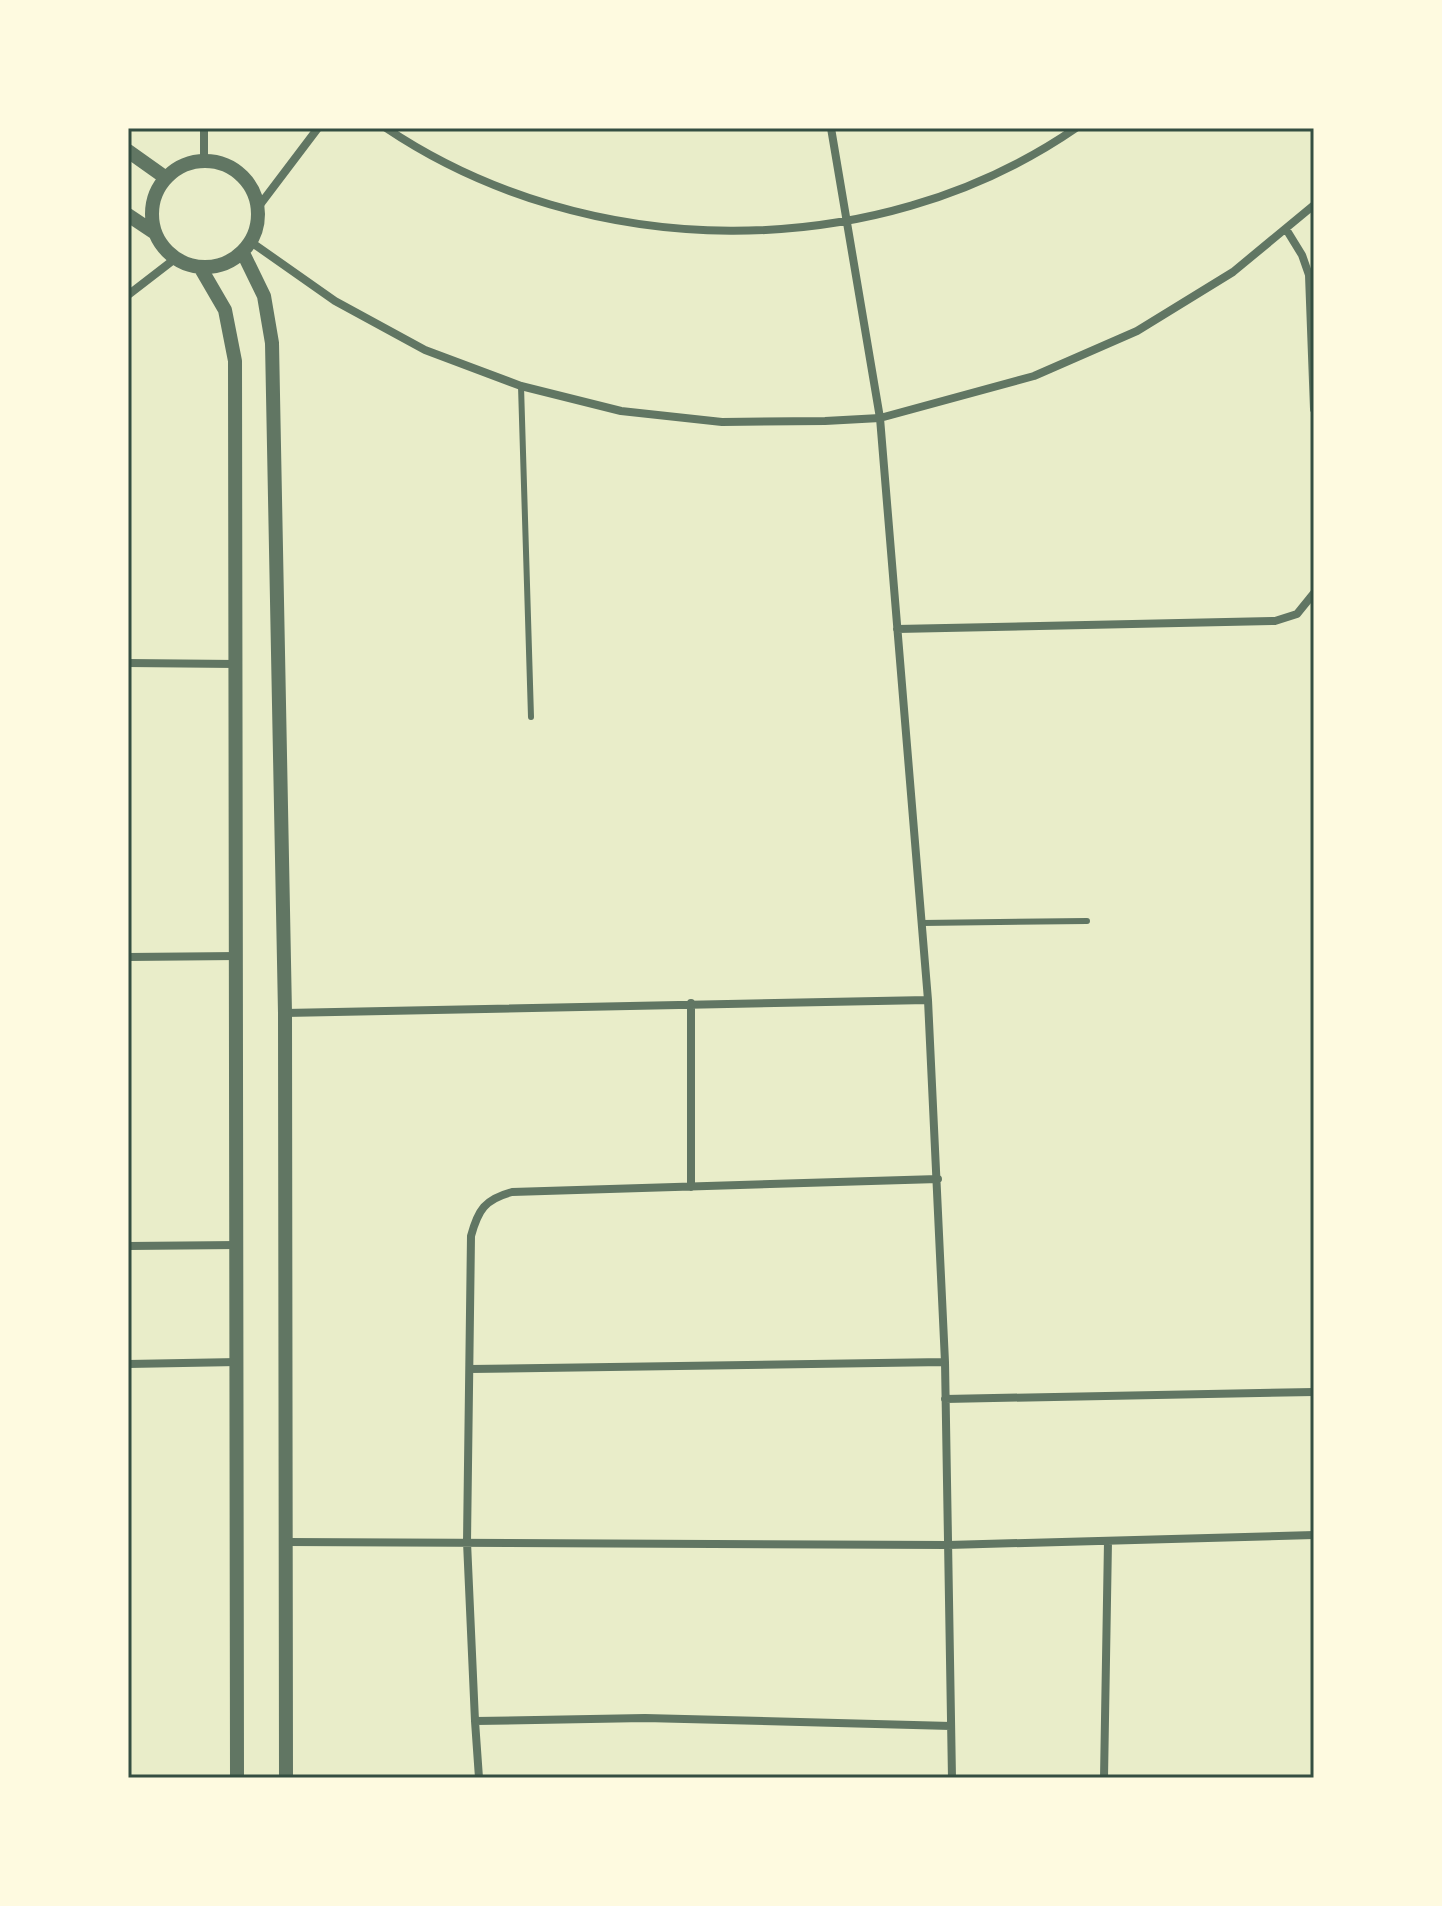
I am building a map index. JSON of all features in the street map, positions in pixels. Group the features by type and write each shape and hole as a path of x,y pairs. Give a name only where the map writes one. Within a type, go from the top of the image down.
{"street":[{"path":"204,128 204,160"},
{"path":"286,1778 285,1013 272,343 264,296 247,247 259,206 318,128"},
{"path":"386,128 415,148 496,187 581,215 669,229 759,232 847,220 921,202 991,175 1076,128"},
{"path":"831,128 880,418 928,1000 945,1362 952,1778"},
{"path":"128,151 166,178"},
{"path":"155,233 153,204 166,178 177,168 204,160 234,168 254,191 259,206"},
{"path":"247,247 335,301 413,343 521,386 621,411 722,422 880,418 1034,376 1137,331 1233,272 1314,205"},
{"path":"128,215 155,233 176,258 200,267 215,267 247,247"},
{"path":"1286,229 1302,255 1309,275 1314,409"},
{"path":"128,295 176,258"},
{"path":"200,267 225,310 235,361 239,1362 237,1778"},
{"path":"897,629 1275,621 1297,614 1314,593"},
{"path":"128,663 236,664"},
{"path":"128,957 238,956"},
{"path":"285,1013 928,1000"},
{"path":"691,1003 691,1187"},
{"path":"479,1778 467,1542 471,1236 477,1213 492,1197 512,1192 938,1179"},
{"path":"128,1246 238,1245"},
{"path":"128,1364 239,1362"},
{"path":"470,1369 945,1362"},
{"path":"945,1399 1314,1392"},
{"path":"287,1542 948,1545 1314,1535"},
{"path":"1104,1778 1108,1541"},
{"path":"475,1721 645,1718 951,1726"}],"lane":[{"path":"521,386 531,717"},
{"path":"922,923 1087,921"}]}
